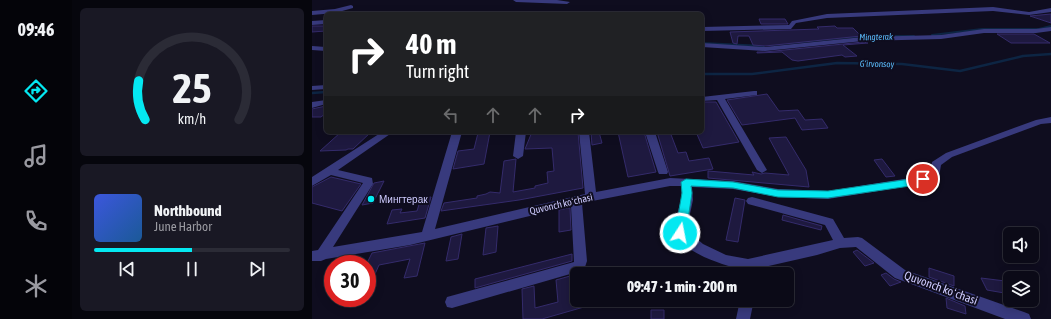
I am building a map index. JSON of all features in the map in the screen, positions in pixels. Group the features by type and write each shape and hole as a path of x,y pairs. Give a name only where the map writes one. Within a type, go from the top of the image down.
{"street":[{"path":"516,0 567,2"},
{"path":"312,13 335,11 352,5 348,12"},
{"path":"704,29 787,27 791,26 794,22 804,19 827,16 993,9 1018,14 1028,14 1051,10"},
{"path":"312,23 324,22"},
{"path":"704,45 764,49 863,39 936,37 984,31 1051,29"},
{"path":"312,48 324,49"},
{"path":"312,88 324,87"},
{"path":"704,99 754,93"},
{"path":"720,97 762,170"},
{"path":"312,105 324,102"},
{"path":"686,182 733,185 778,193 828,195 910,182 935,175 936,164 949,156 1039,122 1051,120"},
{"path":"312,182 385,134"},
{"path":"427,235 456,134"},
{"path":"518,156 521,134"},
{"path":"584,134 591,197"},
{"path":"651,134 663,172"},
{"path":"316,256 368,184 368,181 330,171"},
{"name":"Quvonch koʻchasi","path":"316,256 410,240 591,197 670,182 686,182 687,193 685,210 680,229 682,236 698,247 725,261 742,267"},
{"path":"452,302 579,266 581,261 576,200"},
{"path":"752,201 829,222 832,225 840,243"},
{"name":"Quvonch koʻchasi","path":"755,267 840,243 858,242 900,274 1024,319"},
{"path":"743,319 746,307"}],"building":[{"path":"1051,14 1051,23 1030,16"},
{"path":"759,19 785,19 788,24 761,24"},
{"path":"312,26 324,26 324,31 312,32"},
{"path":"835,26 837,28 853,28 861,36 765,46 753,45 749,36 738,36 737,44 733,43 730,32 819,29 817,27"},
{"path":"997,34 1034,34 1050,43 1011,43"},
{"path":"863,42 868,43 843,45 857,56 845,57 842,55 798,61 792,60 782,52 757,53 757,52"},
{"path":"767,94 779,111 798,110 805,120 822,119 828,128 802,130 795,118 742,125 727,100"},
{"path":"704,102 716,102 739,142 703,148 697,134 704,134"},
{"path":"324,106 324,115 321,117 312,117 312,109"},
{"path":"339,134 369,134 353,149 320,151"},
{"path":"478,134 490,134 484,164 453,169 458,151 474,149"},
{"path":"531,134 578,134 583,188 519,200 441,211 444,203 477,198 477,196 490,192 500,193 504,161 516,159 513,192 535,188 535,186 548,183 547,172 554,171 552,148 525,149"},
{"path":"591,134 600,134 602,143 592,145"},
{"path":"618,134 645,134 656,172 628,177"},
{"path":"658,134 671,134 678,153 686,152 689,161 709,158 713,169 670,176"},
{"path":"786,137 806,170 809,187 708,178 708,171 754,175 752,172 761,174 789,175 769,138"},
{"path":"882,159 895,176 886,177 874,160"},
{"path":"331,177 361,184 342,211 312,203 312,187"},
{"path":"384,181 373,203 362,205 374,183"},
{"path":"431,197 425,218 387,224 392,210 402,209 400,213 417,211 421,198"},
{"path":"735,198 745,200 738,242 726,240"},
{"path":"570,208 571,230 559,232 559,210"},
{"path":"783,215 822,226 821,230 782,220"},
{"path":"498,226 496,252 483,255 486,228"},
{"path":"462,234 458,259 446,261 451,237"},
{"path":"425,243 417,276 404,278 410,259 379,265 376,272 376,255 371,255 372,253"},
{"path":"857,250 874,263 865,266 853,252"},
{"path":"572,254 572,261 475,288 475,279"},
{"path":"929,268 954,276 954,286 929,277"},
{"path":"886,273 901,282 890,286 881,275"},
{"path":"570,276 570,307 584,307 542,319 523,319 522,289 534,286 535,308 558,302 556,280"},
{"path":"981,278 1003,281 1003,293 987,290"},
{"path":"946,298 965,306 966,314 947,308"},
{"path":"651,310 664,310 664,319 651,319"}],"waterway":[{"name":"Mingterak","path":"932,35 982,29 1039,29 1051,26"},
{"name":"Mingterak","path":"770,45 862,36 914,36"},
{"name":"Mingterak","path":"704,43 764,46"},
{"name":"G‘irvonsoy","path":"704,74 752,74 837,63 902,64 960,71 1023,56 1051,54"},
{"name":"G‘irvonsoy","path":"312,93 324,92"}],"place":[{"name":"Мингтерак","path":"371,199"}],"route":[{"path":"680,233 685,210 687,193 686,182 733,185 778,193 828,195 923,179"}]}
